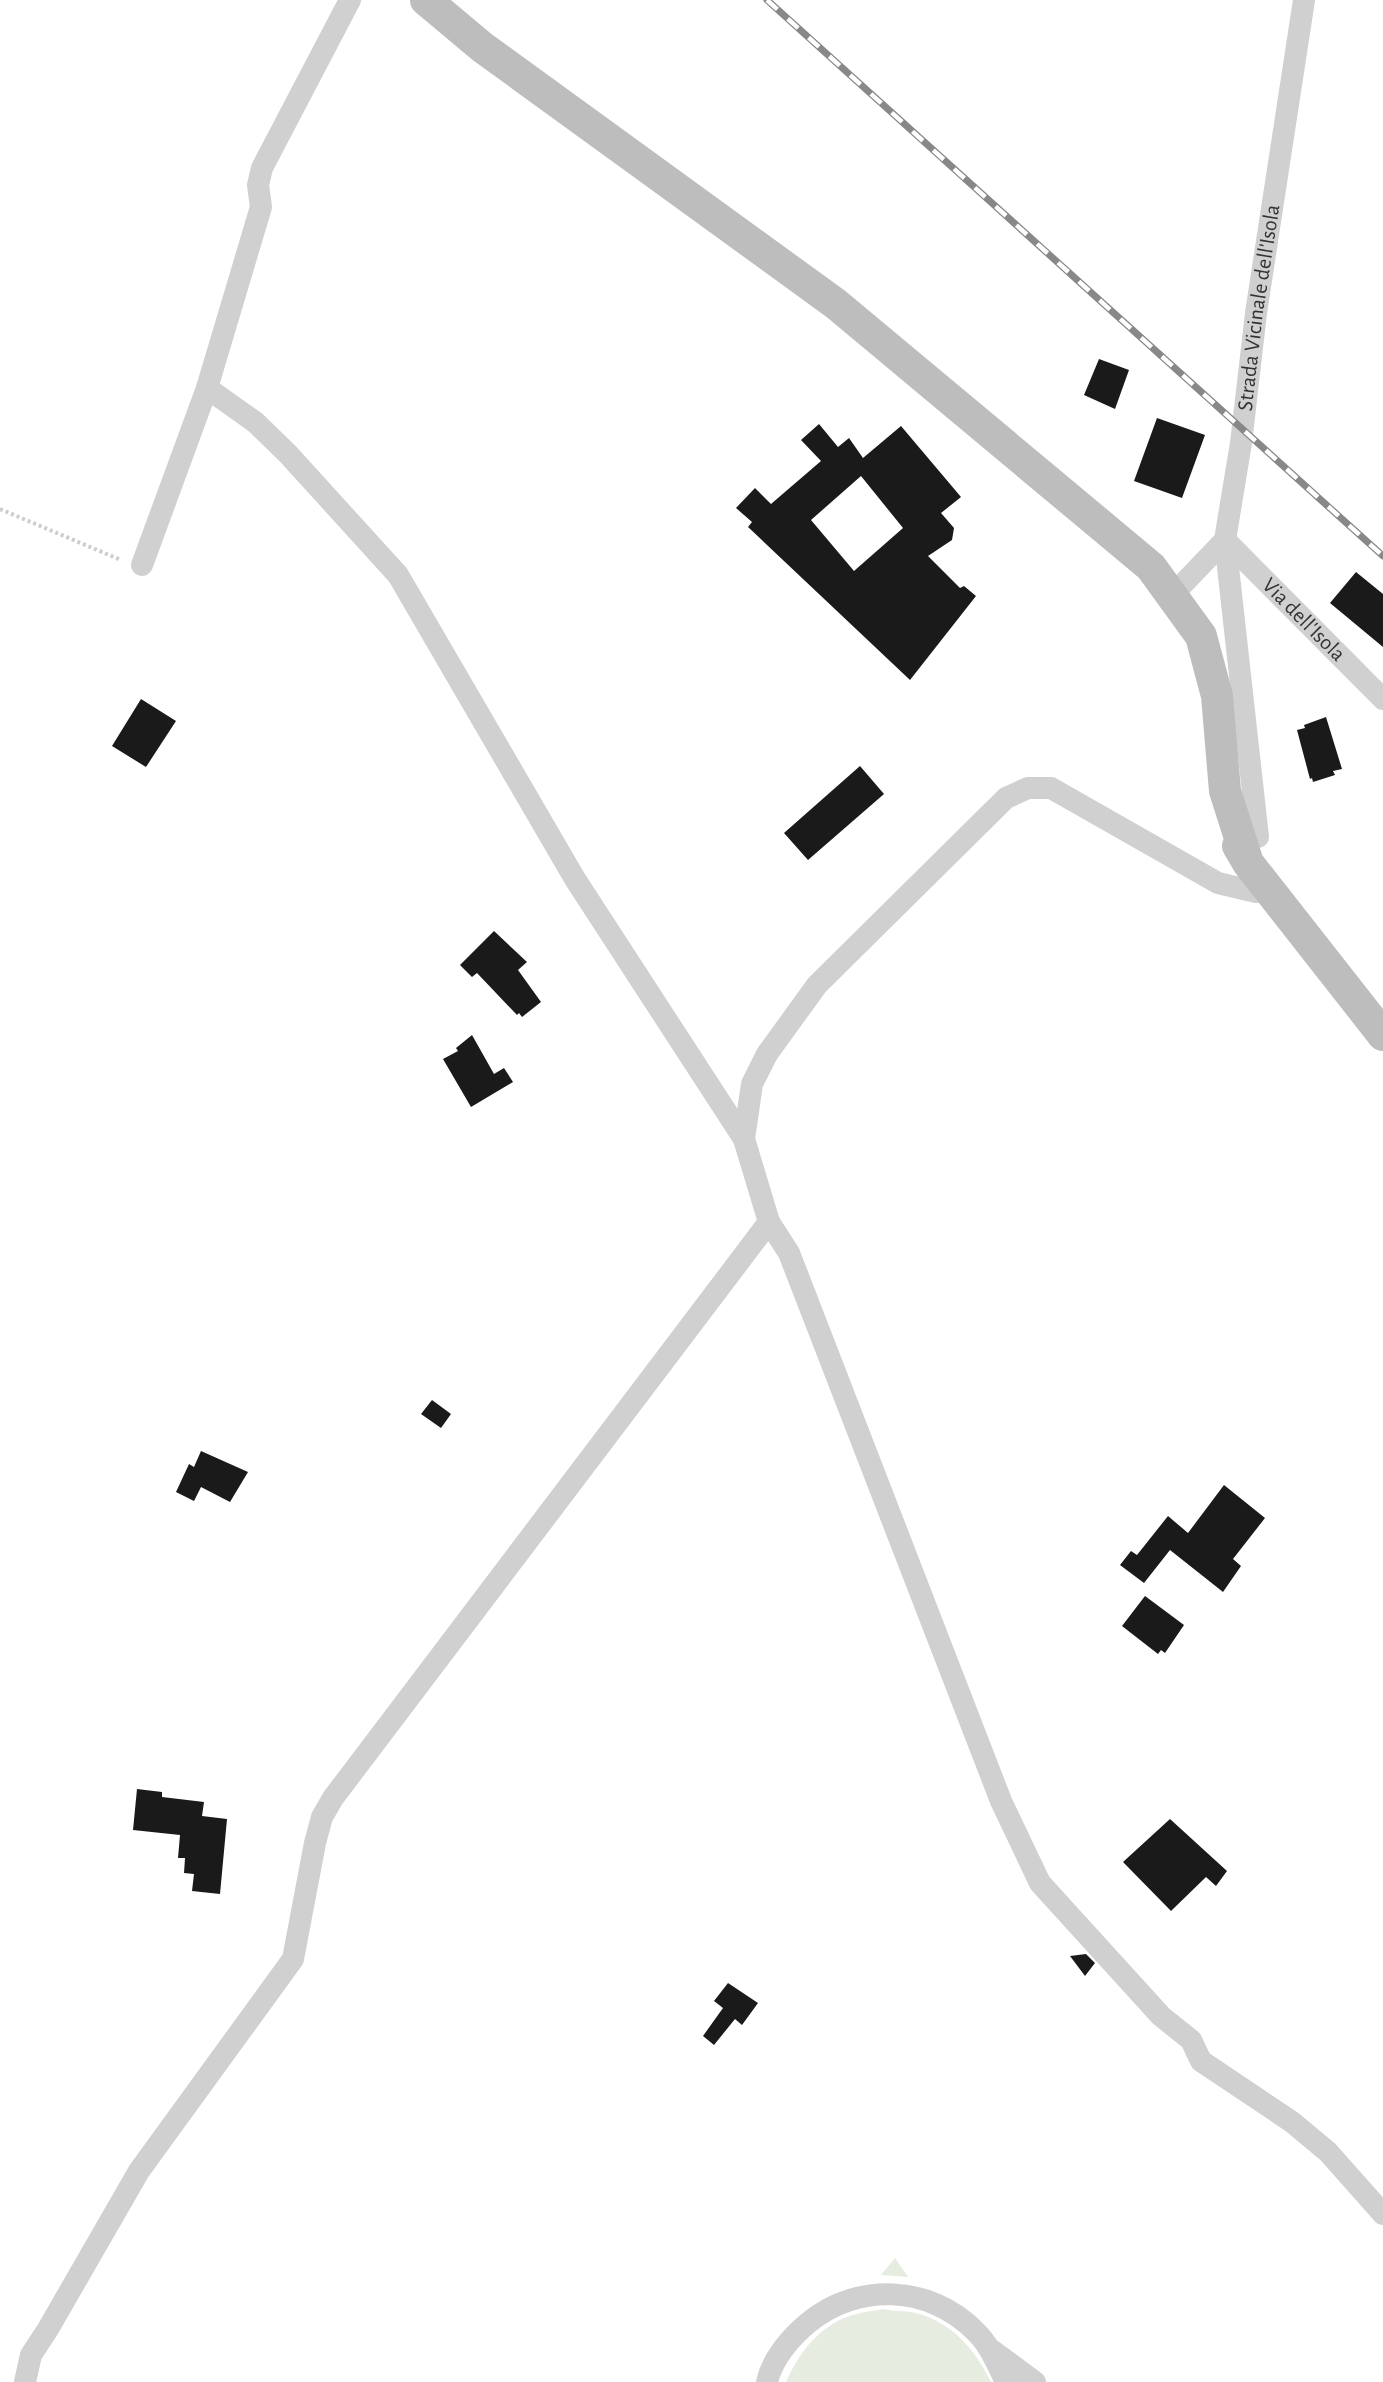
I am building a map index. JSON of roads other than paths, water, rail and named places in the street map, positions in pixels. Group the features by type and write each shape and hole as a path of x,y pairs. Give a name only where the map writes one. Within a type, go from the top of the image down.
{"main road":[{"path":"426,0 482,47 836,304 1151,567 1201,636 1217,696 1225,790 1271,891 1383,1035"}],"street":[{"path":"142,565 207,388 261,207 258,185 262,168 350,0"},
{"name":"Strada Vicinale dell'Isola","path":"1253,850 1224,540 1304,0"},
{"path":"207,388 255,422 288,454 398,575 575,879 744,1139 769,1222 789,1253 1001,1802 1040,1883 1161,2016 1191,2040 1201,2061 1292,2122 1328,2152 1383,2214"},
{"path":"1170,594 1182,585 1224,540"},
{"name":"Via dell'Isola","path":"1224,540 1383,699"},
{"path":"744,1139 752,1084 767,1054 817,985 1006,798 1028,788 1051,788 1218,883 1256,892 1271,891"},
{"path":"25,2382 31,2355 139,2171 293,1959 315,1843 322,1816 333,1798 769,1222"},
{"path":"767,2382 769,2373 791,2337 824,2310 856,2297 892,2293 927,2300 958,2316 990,2348 1035,2382"},
{"path":"990,2348 1006,2382"}],"railway":[{"path":"767,0 1383,556"}]}
